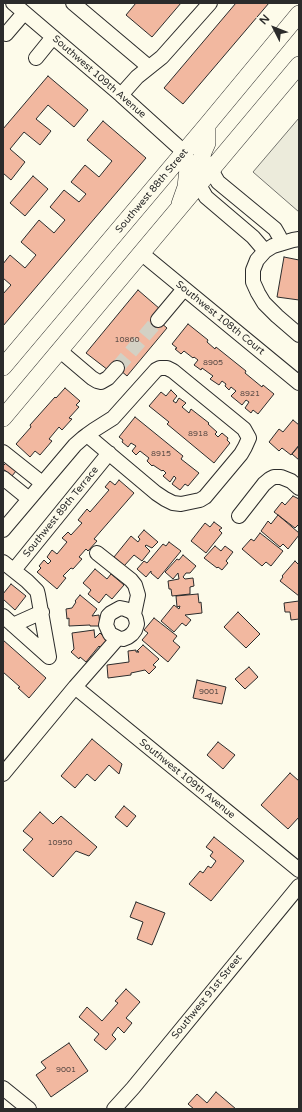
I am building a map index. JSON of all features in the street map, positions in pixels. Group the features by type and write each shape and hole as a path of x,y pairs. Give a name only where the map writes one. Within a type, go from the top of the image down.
{"main road":[{"name":"Southwest 88th Street","path":"3,367 299,14"},
{"path":"3,418 299,65"},
{"path":"199,185 201,161 207,143 207,125"},
{"path":"178,210 186,187 188,169 184,152"}],"street":[{"name":"Southwest 109th Avenue","path":"13,3 121,95 184,152"},
{"path":"73,3 149,67"},
{"path":"121,95 137,77 162,57 210,3"},
{"path":"6,34 24,13"},
{"path":"36,58 53,37"},
{"path":"213,168 214,175 218,182 275,229 280,236 282,243"},
{"path":"199,185 206,197 239,225 265,251"},
{"path":"239,225 253,211"},
{"path":"299,239 273,246 265,251 257,260 253,270 254,282 264,303 299,335"},
{"name":"Southwest 108th Court","path":"141,253 299,383"},
{"path":"158,320 184,289"},
{"path":"59,350 97,381 101,382 108,378 117,368"},
{"path":"3,530 74,444 87,435 113,418 156,370 163,367 173,371 239,424 249,438 241,454 205,497 190,503 181,504 165,499 147,486 87,435"},
{"path":"3,452 42,483"},
{"name":"Southwest 89th Terrace","path":"8,566 109,453"},
{"path":"4,479 12,481 16,479 20,475 20,466"},
{"path":"238,516 264,484 274,477 286,478 299,488"},
{"path":"4,479 29,499"},
{"path":"98,553 135,584 138,595 134,614 136,619 135,630 128,637 118,638 110,634 106,626 108,616 111,613 120,608 134,614"},
{"path":"8,566 27,581 38,595 42,612 48,657 8,620"},
{"path":"8,620 42,612"},
{"path":"3,774 118,638"},
{"name":"Southwest 109th Avenue","path":"75,687 299,870"},
{"name":"Southwest 91st Street","path":"114,1109 133,1088 299,886"},
{"path":"3,1088 29,1109"}],"shaded area":[{"path":"299,118 299,212 253,172"}],"building":[{"path":"136,3 181,3 152,37 126,15"},
{"path":"236,3 269,3 183,104 164,88"},
{"path":"48,76 88,110 74,127 48,105 36,119 51,131 40,145 24,132 10,149 25,162 11,180 3,173 3,129"},
{"path":"103,121 146,158 3,326 3,294 11,285 3,278 3,264 10,255 25,268 36,255 21,242 39,220 54,233 65,220 50,207 64,190 79,202 86,194 71,182 85,165 99,177 112,161 87,140"},
{"path":"33,176 48,189 25,216 10,203"},
{"path":"284,257 299,260 299,300 277,297"},
{"path":"138,290 160,309 154,317 167,328 127,376 113,364 108,370 86,353"},
{"path":"188,324 208,340 207,342 215,349 216,347 246,371 245,373 262,387 263,385 274,394 258,414 253,410 251,413 245,408 249,402 246,400 242,405 231,396 236,391 231,387 229,390 225,386 226,384 222,381 219,385 210,379 213,376 202,368 201,370 194,365 198,360 184,351 181,354 175,349 177,348 172,344"},
{"path":"65,388 80,401 76,405 79,407 69,418 72,419 62,430 59,427 49,439 52,441 40,455 35,451 30,457 16,444 31,427 30,425"},
{"path":"171,390 177,396 173,401 176,403 179,398 186,403 182,407 189,413 191,409 209,423 208,424 217,432 215,434 218,437 222,433 228,438 227,440 230,443 214,463 167,424 169,422 149,406 161,392 166,396"},
{"path":"135,417 183,456 181,459 199,473 188,486 185,484 180,490 172,484 176,478 174,476 170,482 163,476 166,473 163,470 162,471 153,465 152,466 147,461 149,458 140,451 136,455 132,451 136,446 131,443 128,447 122,442 123,440 119,437"},
{"path":"293,420 299,425 299,445 291,455 282,448 279,451 269,442 279,429 283,432"},
{"path":"299,446 299,460 292,454"},
{"path":"6,463 16,471 12,476 3,469 3,466"},
{"path":"119,480 134,493 94,539 97,541 88,551 86,549 79,557 82,559 73,569 71,568 63,576 66,578 57,589 37,572 41,568 39,566 44,560 48,564 51,561 47,557 52,550 57,554 67,542 62,538 68,532 71,535 82,523 78,520 87,509 90,512 109,490 105,487 110,481 115,485"},
{"path":"293,496 299,499 299,526 298,525 295,528 274,512 282,502 285,505"},
{"path":"278,515 299,533 288,549 283,544 280,547 261,531 268,521 271,524"},
{"path":"214,522 222,528 219,530 222,533 206,553 191,541 205,523 210,527"},
{"path":"144,530 158,542 152,548 146,545 145,546 150,551 142,561 134,555 124,566 114,557 131,536 138,542 140,539 138,537"},
{"path":"260,533 283,551 271,566 266,562 262,566 242,549 251,539 254,541"},
{"path":"169,542 181,551 158,579 151,573 151,571 146,577 137,569 144,561 147,563 163,544 166,546"},
{"path":"215,546 221,551 225,546 233,552 226,561 228,563 222,570 204,558"},
{"path":"183,555 196,566 190,573 186,573 183,577 185,579 193,578 194,586 190,587 190,594 172,596 168,581 179,579 178,573 173,579 165,572 177,559 179,560"},
{"path":"295,561 299,565 299,596 280,581 283,577 282,576"},
{"path":"95,569 107,579 111,574 124,585 112,599 106,594 99,603 88,594 91,590 83,583"},
{"path":"11,584 26,596 15,610 3,599 3,594"},
{"path":"198,594 199,603 201,602 202,613 185,615 191,620 186,626 182,623 174,632 161,621 174,605 179,609 180,606 177,607 176,596"},
{"path":"80,595 97,609 92,616 99,615 100,626 69,626 69,618 67,619 66,609 72,608"},
{"path":"299,601 299,619 291,620 290,612 285,612 284,603"},
{"path":"238,612 260,634 246,648 224,627"},
{"path":"154,618 177,636 173,641 180,647 168,662 142,640 148,633 144,630"},
{"path":"94,630 95,638 100,633 108,641 101,648 99,646 86,662 80,657 79,659 71,652 74,649 72,633"},
{"path":"3,640 46,678 29,698 18,688 20,687 3,672"},
{"path":"143,645 159,659 153,665 156,667 149,674 145,670 131,673 131,675 108,678 107,665 129,662 128,651 136,650 136,652 139,652 137,651"},
{"path":"249,667 258,677 245,689 235,679"},
{"path":"197,680 226,687 222,704 193,698"},
{"path":"92,739 122,764 119,774 109,765 95,781 87,774 75,788 61,776"},
{"path":"218,742 235,755 223,769 207,755"},
{"path":"290,773 299,781 299,817 288,829 261,805"},
{"path":"124,806 136,816 127,827 115,817"},
{"path":"40,812 53,824 61,816 97,847 89,856 76,851 53,877 23,850 33,839 23,831"},
{"path":"214,837 244,861 211,901 189,884 200,871 203,873 208,866 211,868 216,861 210,856 213,852 206,847"},
{"path":"136,902 165,913 152,945 137,939 143,922 130,917"},
{"path":"126,989 140,1002 126,1018 132,1023 124,1033 118,1027 112,1035 116,1039 106,1050 94,1040 99,1034 79,1017 87,1007 102,1021 118,1003 115,1001"},
{"path":"69,1043 88,1071 51,1097 36,1075 46,1068 41,1062"},
{"path":"216,1092 236,1109 194,1109 188,1104 197,1094 207,1103"}],"tunnel":[{"path":"117,368 158,320"}]}
